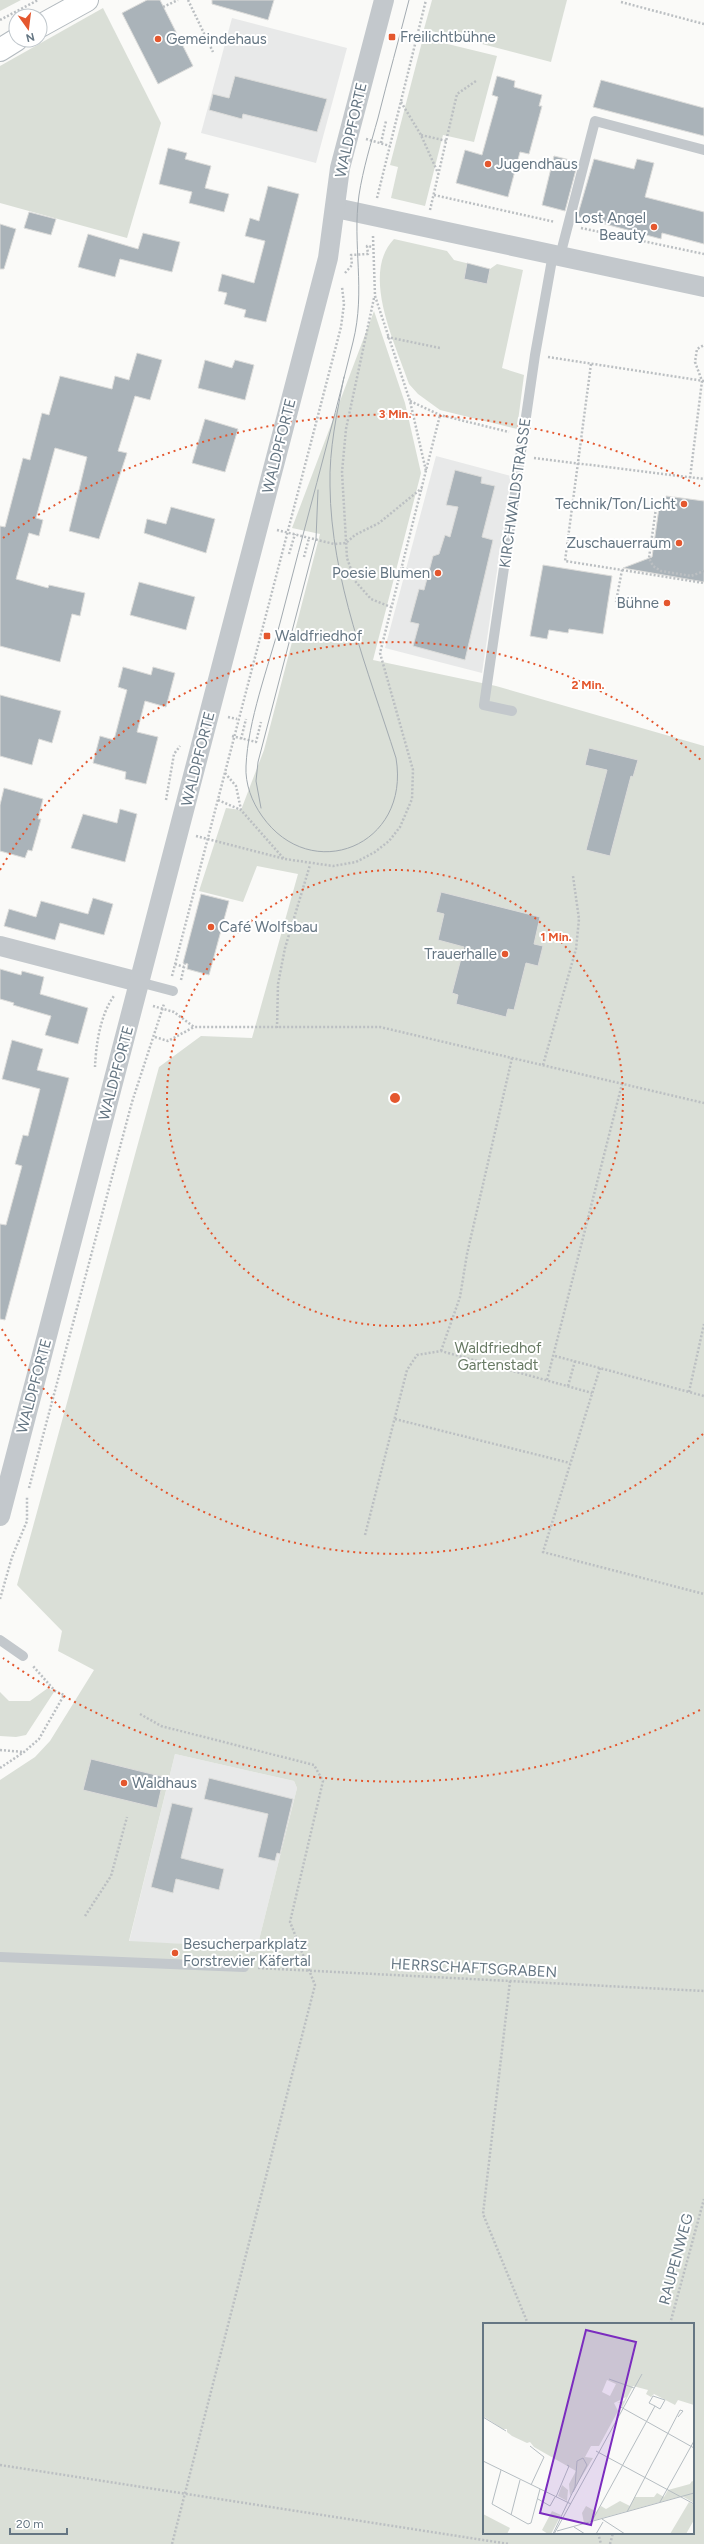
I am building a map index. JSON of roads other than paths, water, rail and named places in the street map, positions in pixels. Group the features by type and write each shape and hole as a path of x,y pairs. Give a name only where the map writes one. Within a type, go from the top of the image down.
{"street":[{"path":"48,22 87,0"},
{"name":"WALDPFORTE","path":"0,1516 328,258 336,208 340,168 384,0"},
{"path":"336,208 373,214 704,287"},
{"path":"0,946 137,992"}],"lane":[{"name":"KIRCHWALDSTRASSE","path":"512,711 484,705 535,355 557,255 595,121 704,150"},
{"path":"137,992 170,991"},
{"path":"0,1640 23,1656"},
{"path":"0,1957 244,1967"}],"tram line":[{"path":"344,377 334,431 331,458 330,486 332,521 337,556 353,624 396,758 397,789 388,814 373,833 353,846 330,852 306,849 282,837 262,816 255,805 248,786 246,766 254,712 280,623 353,342 357,323 359,286 357,232 359,195 367,156 409,0"},
{"path":"261,808 256,781 258,762 316,539 318,490"}],"place":[{"name":"Freilichtbühne","path":"392,37"},
{"name":"Gemeindehaus","path":"158,39"},
{"name":"Jugendhaus","path":"488,164"},
{"name":"Lost Angel Beauty","path":"654,227"},
{"name":"Technik/Ton/Licht","path":"684,504"},
{"name":"Zuschauerraum","path":"679,543"},
{"name":"Poesie Blumen","path":"438,573"},
{"name":"Bühne","path":"667,603"},
{"name":"Waldfriedhof","path":"267,636"},
{"name":"Café Wolfsbau","path":"211,927"},
{"name":"Trauerhalle","path":"505,954"},
{"name":"Waldhaus","path":"124,1783"},
{"name":"Besucherparkplatz Forstrevier Käfertal","path":"175,1953"}],"park label":[{"name":"Waldfriedhof Gartenstadt","path":"498,1356"}]}
